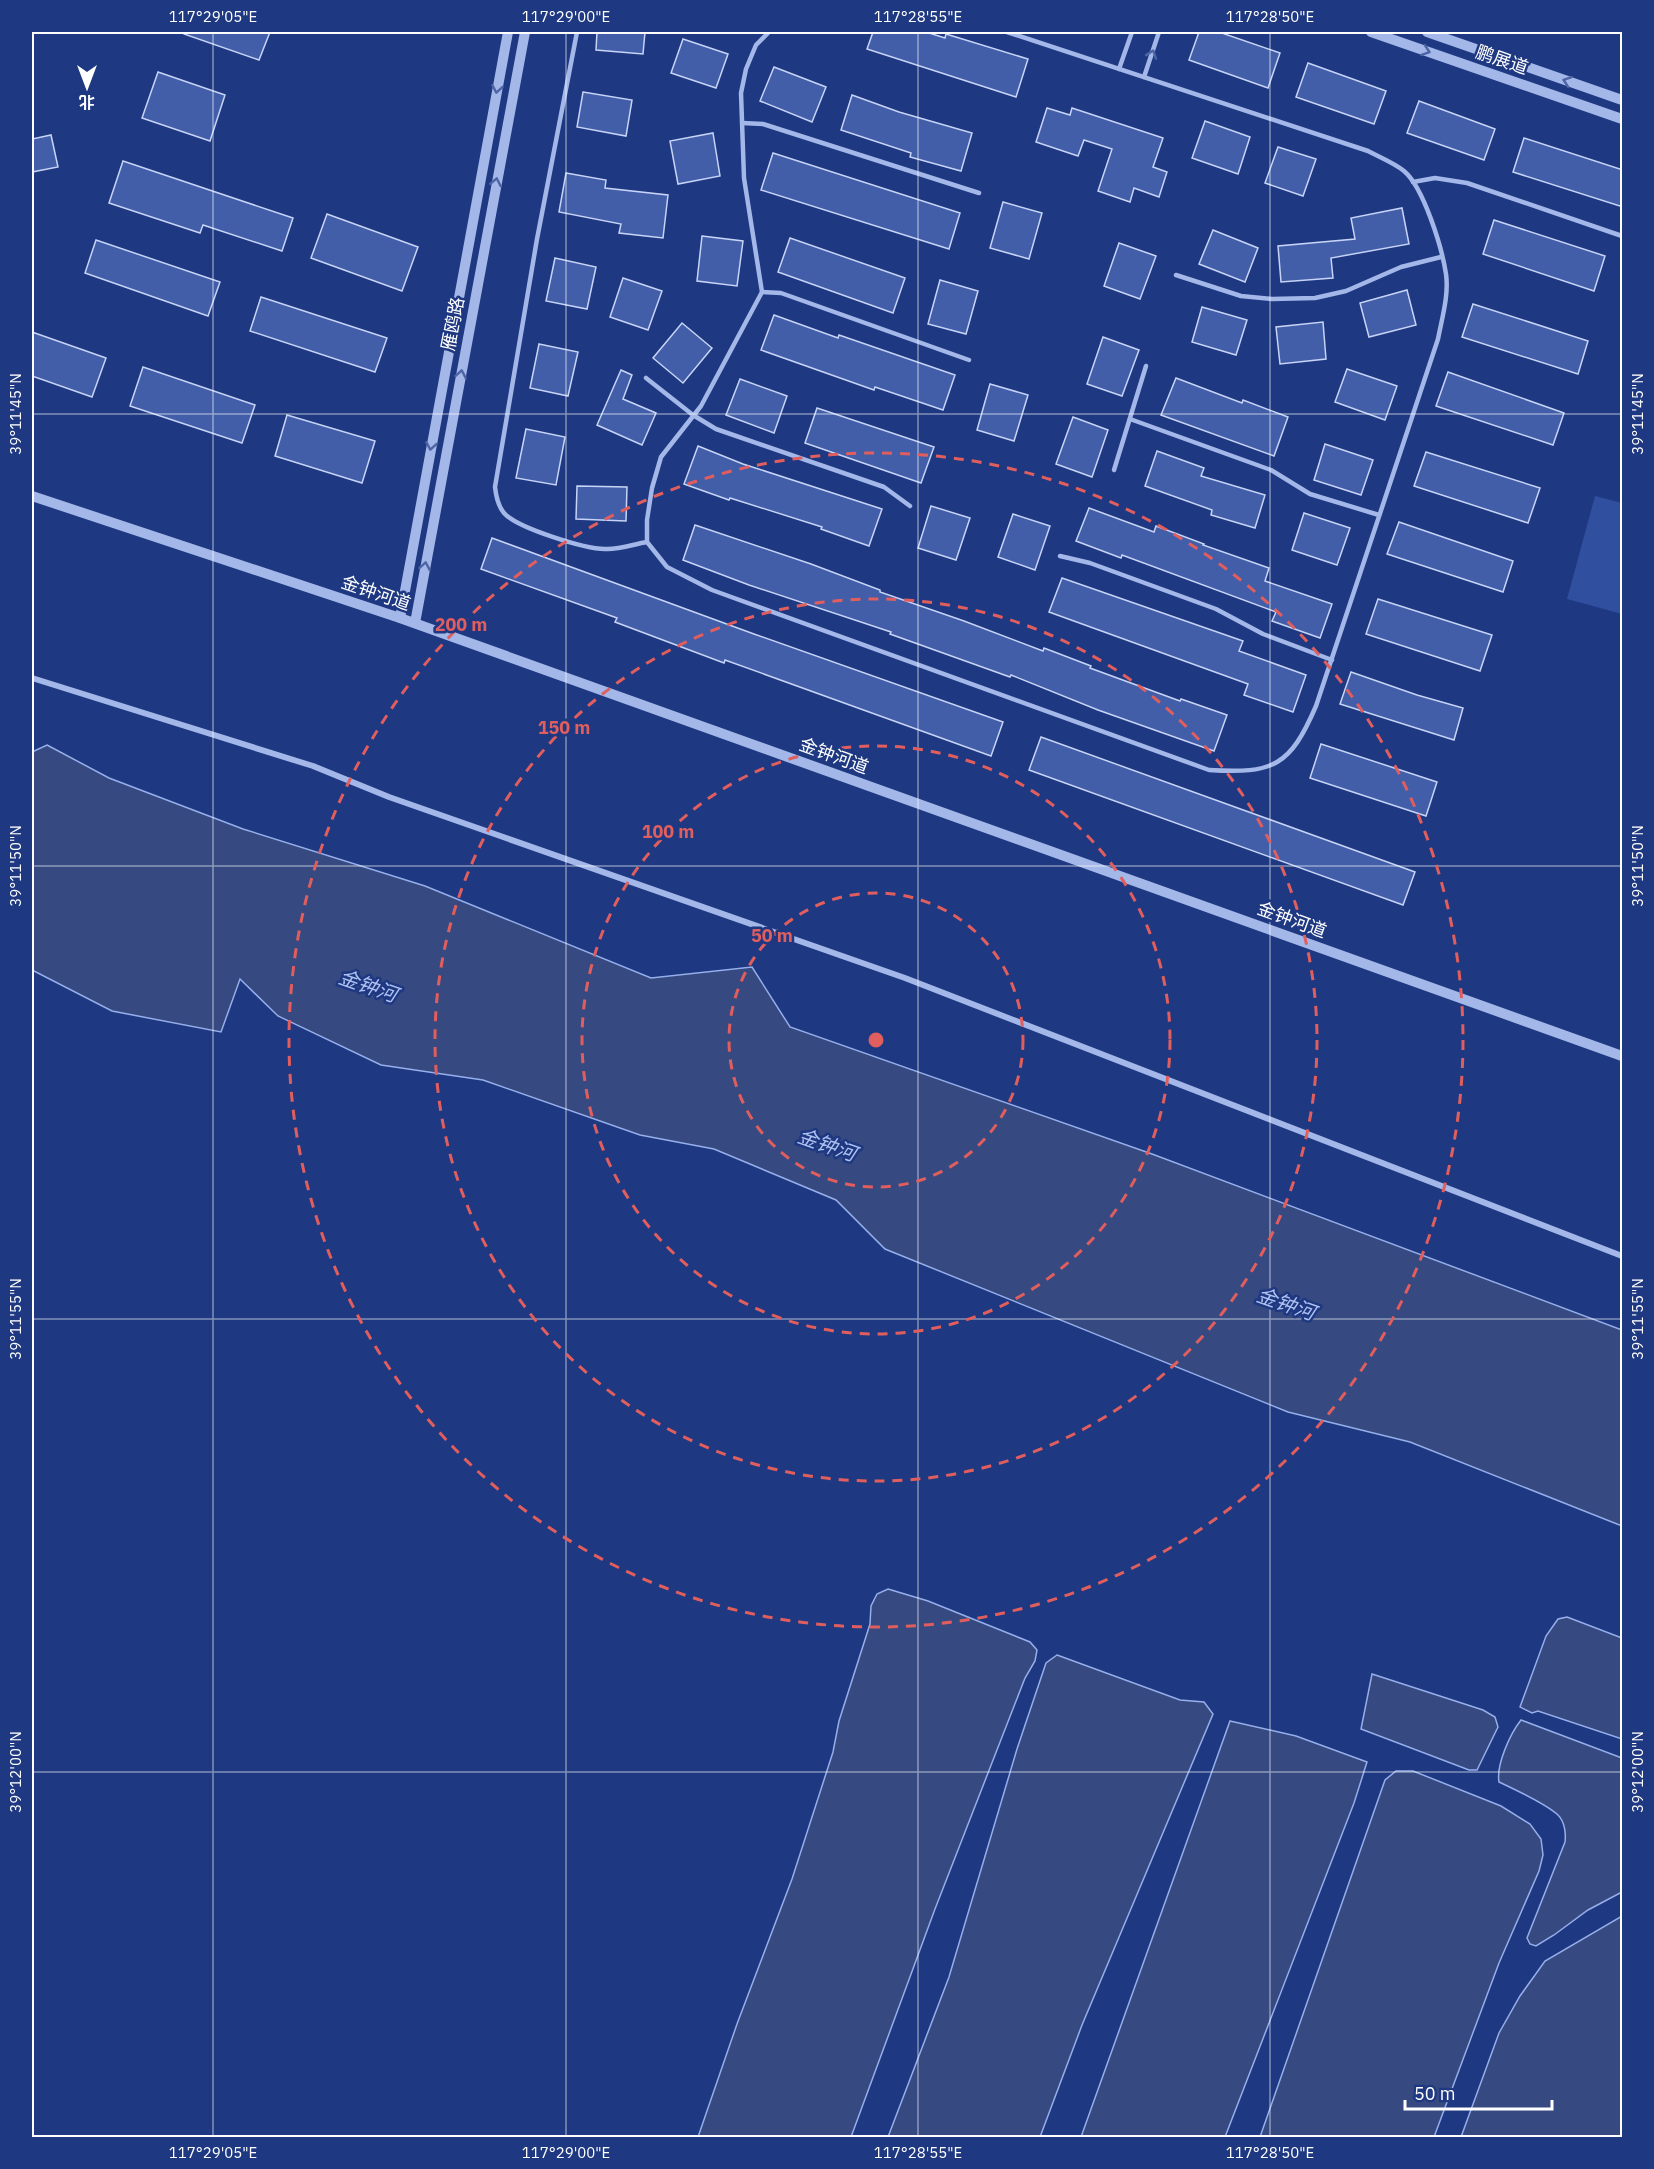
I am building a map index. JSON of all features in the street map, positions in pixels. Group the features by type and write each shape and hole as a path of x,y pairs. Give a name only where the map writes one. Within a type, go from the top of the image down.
{"street":[{"name":"雁鸥路","path":"400,618 508,32"},
{"name":"雁鸥路","path":"415,623 525,32"},
{"name":"鹏展道","path":"1371,32 1623,119"},
{"name":"鹏展道","path":"1426,32 1623,100"},
{"name":"金钟河道","path":"32,496 415,623 1623,1056"},
{"path":"32,678 313,766 400,801 905,978 1623,1256"}],"lane":[{"path":"577,32 537,239 495,487 496,500 504,514 519,524 582,546 607,549 647,542"},
{"path":"769,32 756,45 746,69 741,93 744,178 762,292 701,406 661,457 652,488 647,520 647,542 667,567 711,590 1209,770 1241,772 1267,768 1288,755 1304,735 1316,706 1438,339 1446,275 1432,221 1413,182 1404,171 1368,151 1007,32"},
{"path":"1119,69 1132,32"},
{"path":"1144,77 1159,32"},
{"path":"742,123 763,124 979,193"},
{"path":"1413,182 1434,178 1467,183 1623,236"},
{"path":"1176,274 1241,296 1272,299 1315,298 1346,291 1401,267 1441,257"},
{"path":"762,292 780,293 969,360"},
{"path":"1114,470 1146,366"},
{"path":"646,378 693,415 716,429 884,488 910,506"},
{"path":"1130,419 1271,470 1310,494 1379,515"},
{"path":"1060,556 1090,563 1216,609 1263,634 1332,660"}],"shaded area":[{"path":"1595,496 1622,503 1622,614 1567,599"}],"water":[{"name":"金钟河","path":"47,745 109,778 243,829 425,886 651,978 752,967 790,1027 1152,1154 1622,1330 1622,1526 1410,1442 1288,1412 885,1249 836,1200 714,1149 640,1135 483,1080 381,1065 278,1016 240,979 221,1032 112,1011 32,970 32,752"},
{"path":"888,1589 928,1601 1030,1642 1037,1650 1035,1661 1025,1678 935,1909 851,2137 698,2137 737,2024 792,1879 833,1752 839,1721 870,1624 871,1606 877,1594"},
{"path":"1567,1617 1622,1638 1622,1739 1538,1711 1532,1713 1520,1707 1546,1636 1558,1619"},
{"path":"1057,1655 1180,1700 1204,1702 1213,1714 1082,2025 1040,2137 888,2137 949,1977 1017,1749 1046,1663"},
{"path":"1372,1674 1483,1710 1495,1717 1498,1727 1477,1770 1469,1770 1361,1729"},
{"path":"1521,1720 1622,1758 1622,1892 1588,1910 1536,1946 1530,1944 1527,1938 1565,1842 1565,1835 1564,1825 1558,1815 1499,1782 1505,1750 1512,1733"},
{"path":"1230,1721 1296,1736 1367,1762 1354,1803 1225,2137 1081,2137"},
{"path":"1396,1771 1413,1771 1501,1806 1530,1824 1541,1839 1543,1855 1539,1871 1499,1963 1434,2137 1260,2137 1385,1780"},
{"path":"1622,1916 1622,2137 1461,2137 1499,2033 1520,1996 1545,1961"}],"building":[{"path":"184,32 270,32 259,60 184,34"},
{"path":"597,32 645,32 643,54 596,50"},
{"path":"873,32 926,32 945,38 946,34 1028,59 1016,97 867,49"},
{"path":"1199,32 1219,32 1280,53 1268,88 1189,60"},
{"path":"683,39 728,54 716,88 671,73"},
{"path":"1308,63 1386,91 1374,124 1296,97"},
{"path":"774,67 826,87 812,122 760,101"},
{"path":"158,72 225,95 210,141 142,118"},
{"path":"583,92 632,100 626,136 577,127"},
{"path":"852,95 899,112 972,133 961,171 910,157 911,153 841,130"},
{"path":"1419,101 1495,129 1484,160 1407,133"},
{"path":"1047,108 1070,115 1072,108 1163,138 1153,167 1167,172 1159,197 1134,188 1130,202 1098,191 1112,149 1084,140 1078,156 1036,142"},
{"path":"1205,121 1250,137 1238,174 1192,158"},
{"path":"713,133 720,176 678,184 670,141"},
{"path":"51,135 58,167 32,172 32,139"},
{"path":"1524,138 1623,170 1623,207 1513,172"},
{"path":"1278,147 1316,159 1303,196 1265,183"},
{"path":"773,153 960,213 949,249 761,190"},
{"path":"123,161 293,218 282,251 203,225 200,233 109,203"},
{"path":"566,173 606,180 605,188 668,195 663,238 619,233 621,224 559,212"},
{"path":"1003,202 1042,213 1029,259 990,248"},
{"path":"1402,208 1409,244 1331,258 1333,278 1281,282 1278,246 1355,239 1351,218"},
{"path":"327,214 418,247 402,291 311,258"},
{"path":"1494,220 1605,256 1594,291 1483,254"},
{"path":"1213,230 1258,248 1245,282 1199,264"},
{"path":"702,236 743,241 737,286 697,281"},
{"path":"790,238 905,278 893,313 778,272"},
{"path":"96,240 220,282 208,316 85,273"},
{"path":"1119,243 1156,256 1140,299 1104,286"},
{"path":"555,258 596,267 587,309 546,301"},
{"path":"623,278 662,291 648,330 610,317"},
{"path":"940,280 978,291 966,334 928,324"},
{"path":"1407,290 1416,325 1369,337 1360,303"},
{"path":"261,297 387,338 375,372 250,331"},
{"path":"1473,304 1588,341 1578,374 1462,337"},
{"path":"1202,307 1247,320 1236,355 1192,342"},
{"path":"774,315 955,375 943,410 875,387 874,390 761,350"},
{"path":"1323,322 1326,359 1280,364 1276,327"},
{"path":"682,323 712,348 683,383 653,358"},
{"path":"32,332 106,358 92,397 32,376"},
{"path":"1103,337 1139,350 1122,396 1087,384"},
{"path":"539,344 578,352 568,396 530,388"},
{"path":"143,367 255,405 242,443 130,406"},
{"path":"1347,369 1397,386 1385,420 1335,402"},
{"path":"621,370 632,375 623,399 656,413 642,445 597,425"},
{"path":"1448,372 1564,413 1553,445 1436,406"},
{"path":"1176,378 1242,403 1243,400 1288,417 1274,456 1161,415"},
{"path":"740,379 787,396 774,433 726,415"},
{"path":"990,384 1028,395 1014,441 977,430"},
{"path":"817,408 934,447 921,483 805,443"},
{"path":"287,415 375,441 362,483 275,456"},
{"path":"1073,417 1108,430 1092,477 1056,464"},
{"path":"526,429 565,437 556,485 516,478"},
{"path":"1325,444 1373,460 1361,495 1314,480"},
{"path":"698,446 743,464 882,509 869,546 821,529 822,527 730,498 729,500 684,484"},
{"path":"1157,451 1204,468 1201,476 1265,495 1255,528 1211,515 1212,510 1145,486"},
{"path":"1426,452 1540,488 1528,523 1414,486"},
{"path":"577,486 627,487 626,521 576,519"},
{"path":"931,506 970,518 956,560 918,548"},
{"path":"1089,508 1154,532 1156,526 1269,568 1265,581 1332,604 1320,638 1272,621 1276,612 1122,555 1121,558 1076,541"},
{"path":"1304,513 1350,528 1337,565 1292,550"},
{"path":"1013,514 1050,526 1035,570 998,557"},
{"path":"1399,522 1513,561 1503,592 1387,554"},
{"path":"695,525 811,564 880,590 880,592 1043,651 1044,648 1091,666 1090,668 1180,701 1181,699 1227,715 1214,751 1098,710 1011,675 1010,677 890,634 891,632 749,585 683,560"},
{"path":"492,538 1003,722 991,756 725,660 724,663 615,622 617,618 481,569"},
{"path":"1062,578 1243,641 1239,651 1306,675 1293,712 1244,695 1248,684 1049,612"},
{"path":"1378,599 1492,635 1480,671 1366,634"},
{"path":"1351,672 1463,708 1454,740 1340,704"},
{"path":"1041,737 1415,872 1403,905 1029,770"},
{"path":"1321,744 1437,782 1426,816 1310,778"}]}
